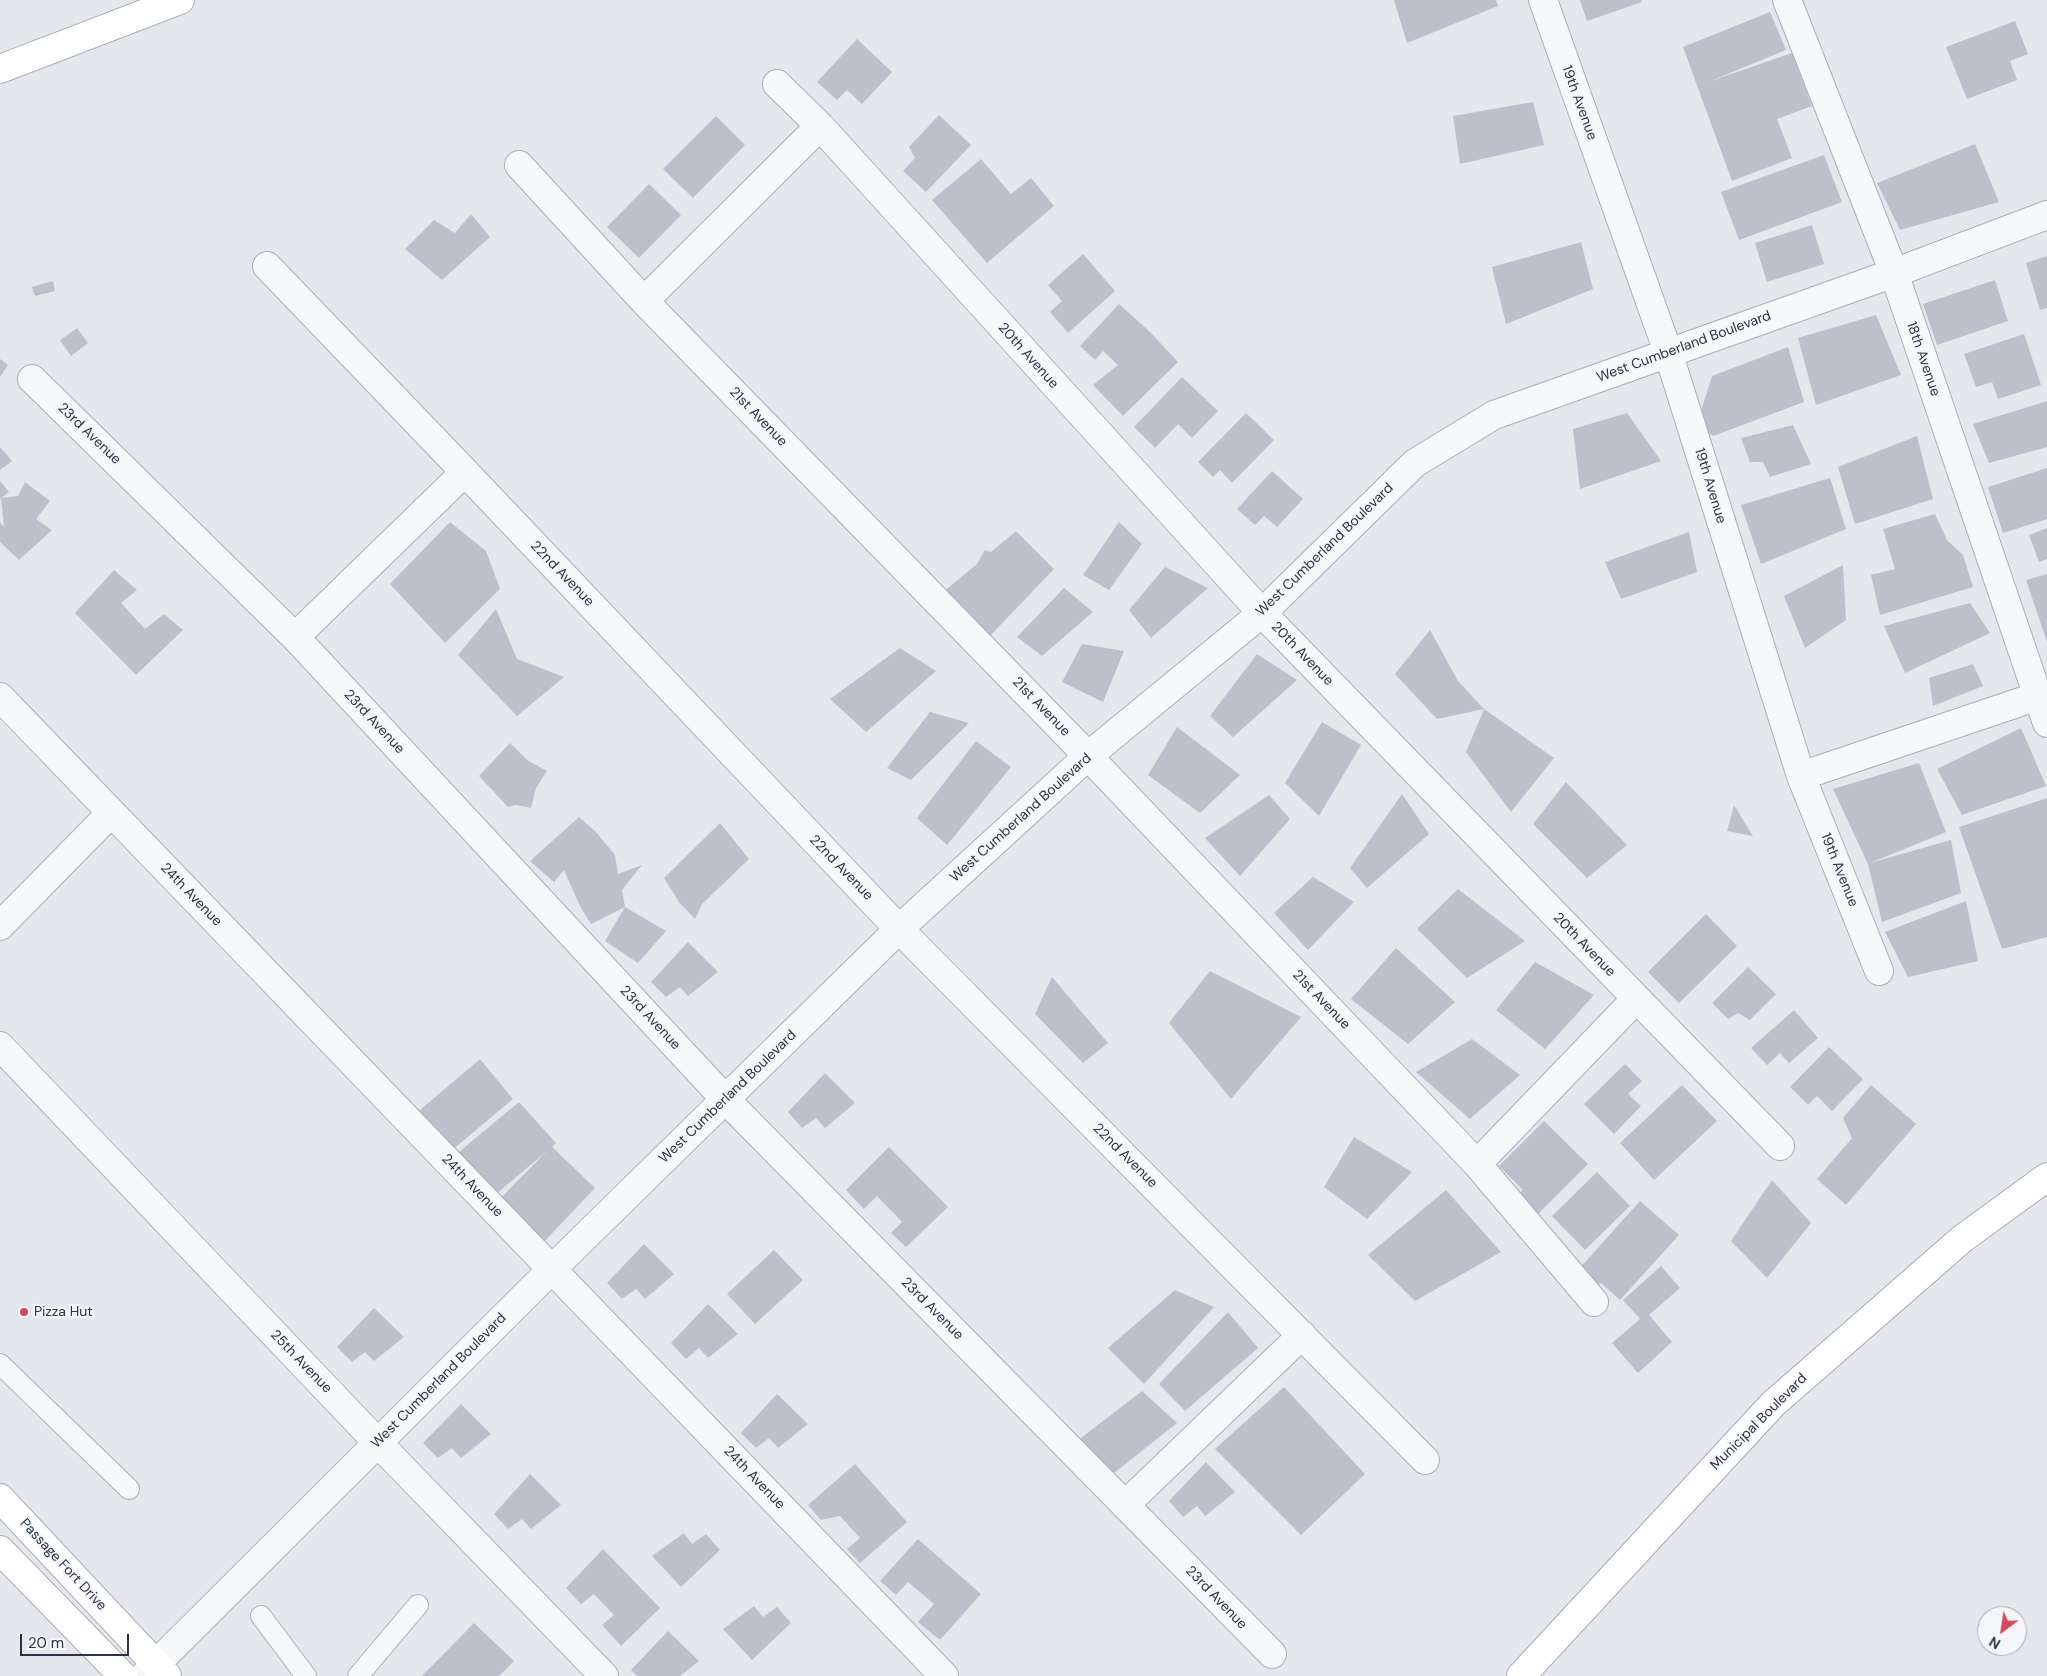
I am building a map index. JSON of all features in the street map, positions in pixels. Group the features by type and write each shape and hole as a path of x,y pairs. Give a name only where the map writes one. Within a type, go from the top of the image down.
{"main road":[{"path":"0,69 180,0"},
{"name":"Municipal Boulevard","path":"1521,1676 1773,1404 1962,1239 2047,1177"},
{"name":"Passage Fort Drive","path":"0,1498 156,1672"},
{"path":"0,1550 123,1676"}],"street":[{"name":"19th Avenue","path":"1543,0 1668,352 1801,776 1879,971"},
{"name":"18th Avenue","path":"1787,0 1894,273 2047,723"},
{"name":"20th Avenue","path":"777,84 820,126 1262,613 1780,1146"},
{"path":"644,301 820,126"},
{"name":"21st Avenue","path":"519,165 644,301 1088,756 1477,1164 1594,1302"},
{"name":"West Cumberland Boulevard","path":"156,1672 378,1442 899,929 1088,756 1262,613 1415,463 1494,415 1894,273 2047,215"},
{"name":"22nd Avenue","path":"267,266 899,929 1425,1460"},
{"name":"23rd Avenue","path":"32,379 295,637 725,1099 1272,1654"},
{"path":"295,637 465,472"},
{"path":"1801,776 2038,696"},
{"name":"24th Avenue","path":"0,698 944,1676"},
{"path":"0,926 111,813"},
{"path":"1477,1164 1636,999"},
{"name":"25th Avenue","path":"0,1046 604,1676"},
{"path":"1125,1504 1302,1334"}],"lane":[{"path":"0,1364 129,1489"},
{"path":"358,1676 418,1605"},
{"path":"261,1616 306,1676"}],"building":[{"path":"1394,0 1496,0 1498,6 1407,43"},
{"path":"1580,0 1641,0 1642,2 1587,21"},
{"path":"1770,12 1786,50 1708,82 1792,53 1812,106 1777,119 1792,158 1732,181 1683,47"},
{"path":"2015,21 2028,54 2010,61 2017,80 1967,99 1946,47"},
{"path":"857,39 892,72 862,104 847,90 837,100 817,82"},
{"path":"1533,102 1544,145 1460,164 1453,116"},
{"path":"939,115 971,145 926,192 903,171 915,158 909,147"},
{"path":"716,116 745,145 693,198 663,169"},
{"path":"1975,144 1999,202 1900,230 1877,183"},
{"path":"1824,155 1842,202 1739,240 1721,192"},
{"path":"981,159 1011,194 1031,178 1054,206 987,263 932,200"},
{"path":"649,184 681,215 639,258 607,227"},
{"path":"471,214 490,237 442,280 405,249 434,220 455,233"},
{"path":"1812,225 1824,264 1767,282 1755,243"},
{"path":"1581,242 1593,289 1506,324 1492,267"},
{"path":"1083,254 1115,291 1068,333 1050,312 1062,301 1048,285"},
{"path":"2047,256 2047,308 2040,310 2026,263"},
{"path":"1995,280 2008,321 1937,345 1923,304"},
{"path":"53,281 55,291 35,296 32,287"},
{"path":"1119,304 1149,331 1178,362 1123,416 1093,385 1118,365 1103,351 1095,360 1080,346"},
{"path":"1876,315 1901,375 1816,405 1798,338"},
{"path":"77,328 88,343 71,356 60,340"},
{"path":"2024,334 2041,385 1998,399 1992,382 1976,387 1964,354"},
{"path":"1788,347 1804,402 1713,436 1701,428 1699,417 1712,376"},
{"path":"0,359 8,365 0,377"},
{"path":"1182,377 1218,411 1192,438 1178,424 1155,448 1134,427"},
{"path":"2047,401 2047,447 1989,463 1973,424"},
{"path":"1246,413 1274,440 1232,483 1220,470 1213,477 1198,462"},
{"path":"1627,413 1661,461 1580,489 1573,429"},
{"path":"1793,425 1811,464 1770,477 1763,462 1750,462 1741,438"},
{"path":"1917,436 1933,499 1855,524 1838,467"},
{"path":"0,447 12,461 0,470"},
{"path":"2047,468 2047,519 2003,533 1988,487"},
{"path":"1272,471 1303,499 1277,527 1264,516 1255,525 1237,509"},
{"path":"1830,478 1846,529 1761,564 1741,505"},
{"path":"0,481 9,492 0,499"},
{"path":"25,482 50,501 36,519 52,530 19,560 0,542 0,522 4,527 1,498 18,496"},
{"path":"1935,514 1947,540 1963,555 1973,587 1880,615 1871,575 1895,569 1883,529"},
{"path":"450,522 486,551 500,589 445,643 390,584"},
{"path":"1119,522 1142,544 1109,590 1083,575"},
{"path":"2047,528 2047,559 2039,562 2029,535"},
{"path":"1016,531 1054,569 987,639 942,593 977,564 985,550 991,552"},
{"path":"1689,532 1697,572 1621,599 1605,562"},
{"path":"1843,565 1846,620 1805,648 1784,596"},
{"path":"1165,567 1208,588 1151,638 1129,610"},
{"path":"114,570 137,590 121,603 145,629 164,614 183,630 136,675 75,613"},
{"path":"2047,574 2047,642 2026,580"},
{"path":"1064,588 1093,612 1042,656 1017,637"},
{"path":"1970,603 1990,633 1905,673 1884,626"},
{"path":"496,609 517,659 564,677 517,716 458,655"},
{"path":"1430,630 1458,681 1484,709 1437,719 1395,674"},
{"path":"1082,644 1124,651 1103,702 1062,682"},
{"path":"900,648 936,671 866,732 830,699"},
{"path":"1257,654 1297,680 1233,737 1210,716"},
{"path":"1973,664 1983,686 1933,706 1929,678"},
{"path":"1484,709 1554,758 1511,812 1466,752"},
{"path":"930,712 969,723 911,780 887,768"},
{"path":"1322,722 1361,745 1319,816 1285,783"},
{"path":"1177,727 1240,775 1200,813 1148,775"},
{"path":"2021,728 2046,786 1962,815 1937,769"},
{"path":"976,741 1011,767 947,845 917,818"},
{"path":"510,743 527,760 547,771 536,788 531,808 516,805 508,807 479,776"},
{"path":"1919,763 1946,832 1870,863 1951,840 1961,893 1882,922 1868,864 1833,789"},
{"path":"1566,782 1627,845 1587,878 1533,824"},
{"path":"1402,794 1429,834 1367,888 1350,868"},
{"path":"1269,795 1290,819 1240,876 1205,838"},
{"path":"2047,798 2047,937 2002,949 1959,827"},
{"path":"1734,805 1753,836 1727,831"},
{"path":"579,817 596,832 615,855 618,874 642,865 622,890 625,907 591,924 580,906 564,870 554,882 530,861"},
{"path":"720,823 749,859 702,904 695,919 679,902 664,878"},
{"path":"1313,877 1354,902 1308,950 1274,913"},
{"path":"1458,889 1525,941 1467,978 1417,929"},
{"path":"1966,901 1978,961 1908,977 1885,932"},
{"path":"625,907 666,931 638,963 605,941"},
{"path":"1706,914 1737,946 1679,1003 1648,972"},
{"path":"688,942 718,972 688,996 680,987 666,997 651,982"},
{"path":"1396,948 1455,1002 1408,1044 1351,999"},
{"path":"1535,962 1594,995 1545,1049 1496,1010"},
{"path":"1748,967 1776,994 1750,1020 1738,1013 1728,1019 1712,1003"},
{"path":"1210,971 1301,1017 1231,1099 1169,1023"},
{"path":"1052,977 1108,1043 1083,1063 1035,1014"},
{"path":"1794,1010 1818,1038 1789,1063 1780,1053 1767,1065 1751,1048"},
{"path":"1472,1039 1520,1075 1470,1119 1416,1072"},
{"path":"1829,1047 1863,1079 1832,1111 1817,1096 1808,1105 1790,1087"},
{"path":"480,1059 513,1099 451,1151 414,1115"},
{"path":"1625,1064 1642,1081 1628,1094 1641,1106 1614,1134 1584,1104"},
{"path":"825,1073 855,1103 825,1128 816,1118 802,1128 788,1112"},
{"path":"1682,1085 1717,1121 1654,1180 1620,1143"},
{"path":"1871,1085 1916,1124 1846,1205 1817,1179 1852,1138 1843,1118"},
{"path":"519,1102 556,1143 552,1147 595,1188 540,1246 492,1207 547,1151 496,1194 454,1156"},
{"path":"1544,1121 1588,1164 1537,1215 1517,1196 1523,1190 1499,1166"},
{"path":"1354,1137 1412,1172 1367,1219 1324,1187"},
{"path":"889,1147 948,1207 906,1247 891,1233 902,1222 877,1196 864,1209 846,1190"},
{"path":"1597,1172 1630,1206 1585,1250 1552,1216"},
{"path":"1772,1180 1811,1223 1767,1278 1731,1241"},
{"path":"1446,1190 1501,1252 1415,1301 1368,1255"},
{"path":"1640,1201 1679,1235 1620,1300 1601,1283 1595,1286 1578,1270"},
{"path":"644,1244 674,1274 645,1299 636,1289 622,1299 607,1283"},
{"path":"774,1250 803,1280 755,1324 727,1294"},
{"path":"1661,1266 1680,1288 1649,1315 1672,1342 1638,1373 1612,1343 1640,1319 1623,1300"},
{"path":"1175,1290 1214,1307 1144,1384 1108,1348"},
{"path":"708,1304 738,1334 708,1358 699,1348 686,1359 671,1343"},
{"path":"374,1308 404,1337 374,1361 365,1352 352,1362 337,1347"},
{"path":"1228,1312 1258,1348 1185,1411 1159,1384"},
{"path":"1284,1387 1365,1474 1301,1535 1215,1449"},
{"path":"1142,1391 1177,1423 1114,1473 1077,1441"},
{"path":"777,1394 808,1424 778,1448 769,1438 756,1448 741,1433"},
{"path":"461,1404 491,1434 461,1458 452,1448 438,1458 423,1443"},
{"path":"1206,1462 1235,1492 1205,1516 1197,1506 1183,1517 1169,1501"},
{"path":"855,1464 907,1522 860,1563 847,1549 860,1538 840,1516 821,1520 808,1505"},
{"path":"530,1474 561,1505 531,1529 522,1519 508,1529 494,1514"},
{"path":"684,1533 692,1544 706,1534 720,1550 681,1587 652,1556"},
{"path":"918,1539 981,1594 940,1640 918,1622 934,1604 908,1582 896,1595 880,1581"},
{"path":"603,1549 660,1608 621,1646 602,1625 614,1615 594,1594 581,1604 566,1588"},
{"path":"754,1606 763,1617 777,1607 791,1623 752,1660 723,1629"},
{"path":"474,1623 514,1661 499,1676 422,1676"},
{"path":"668,1631 699,1661 680,1676 637,1676 631,1670"}],"place":[{"name":"Pizza Hut","path":"24,1312"}]}
